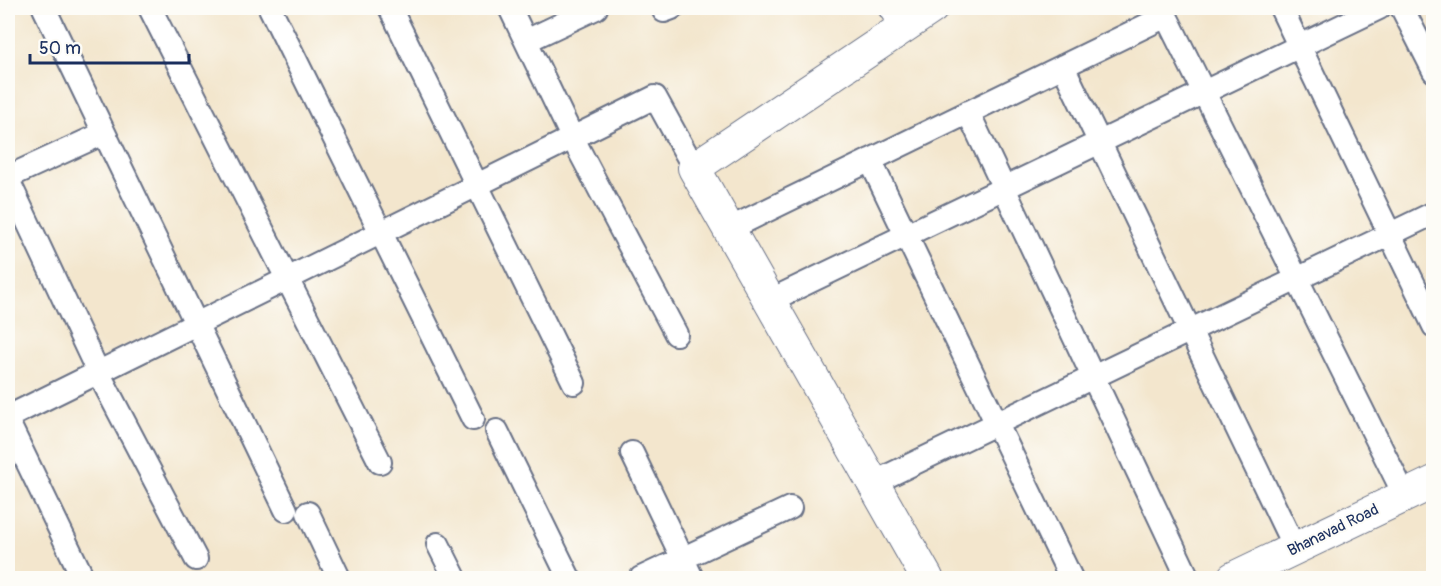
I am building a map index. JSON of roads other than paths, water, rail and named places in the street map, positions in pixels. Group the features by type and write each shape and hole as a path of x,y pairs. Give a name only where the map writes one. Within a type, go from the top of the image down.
{"street":[{"path":"44,8 195,324 297,512 339,579"},
{"path":"150,8 380,462"},
{"path":"270,8 473,419"},
{"path":"390,8 574,383"},
{"path":"510,8 572,137 676,334"},
{"path":"526,41 596,8"},
{"path":"694,168 896,17 932,8"},
{"path":"1281,8 1434,326"},
{"path":"769,301 1379,8"},
{"path":"1402,8 1434,71"},
{"path":"729,229 1063,66 1165,12 1405,496"},
{"path":"1063,66 1295,549"},
{"path":"8,417 654,97 927,579"},
{"path":"968,112 1188,579"},
{"path":"104,133 8,178 98,372 196,560"},
{"path":"870,160 1071,579"},
{"path":"873,483 1434,213"},
{"path":"8,422 83,579"},
{"path":"497,431 569,579"},
{"path":"632,453 687,569"},
{"name":"Bhanavad Road","path":"1233,579 1434,482"},
{"path":"641,579 687,569 790,508"},
{"path":"438,544 455,579"}]}
